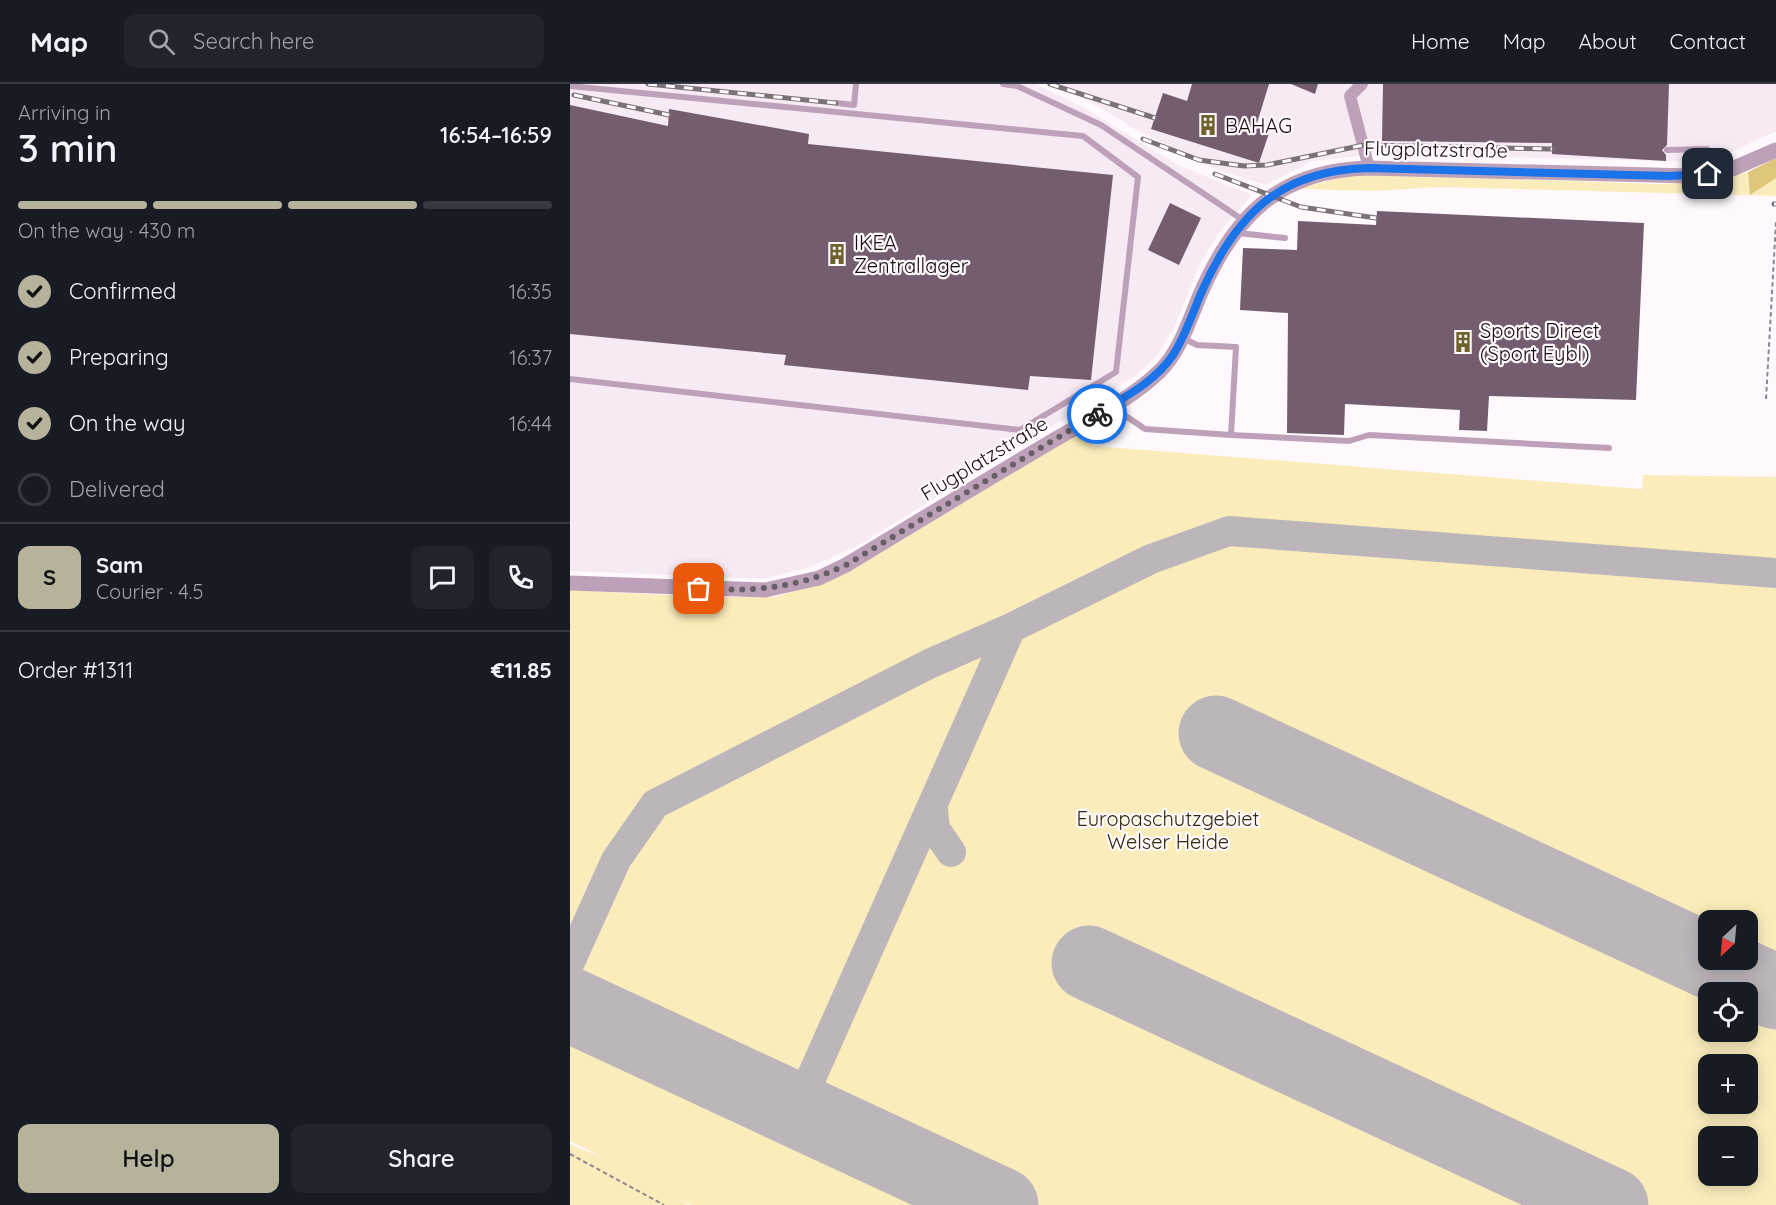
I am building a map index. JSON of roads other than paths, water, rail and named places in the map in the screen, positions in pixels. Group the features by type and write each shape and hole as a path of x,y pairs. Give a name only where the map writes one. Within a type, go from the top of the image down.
{"street":[{"path":"1362,84 1350,96 1369,168"},
{"name":"Flugplatzstraße","path":"570,583 739,590 783,587 819,578 846,565 1110,406 1160,371 1173,356 1215,265 1233,233 1244,220 1277,191 1303,178 1324,172 1369,168 1669,176 1708,174 1732,169 1776,150"}],"lane":[{"path":"836,103 854,105 856,84"},
{"path":"1003,84 1017,86 1101,125 1244,220"},
{"path":"570,86 1083,136 1138,177 1116,372 1020,430 570,379"},
{"path":"1667,150 1707,149 1708,174"},
{"path":"1233,233 1285,238"},
{"path":"1182,338 1197,345 1236,347 1231,435"},
{"path":"1110,406 1145,429 1349,441 1370,435 1609,447"}],"railway":[{"path":"648,84 836,103"},
{"path":"1050,84 1155,118"},
{"path":"574,95 669,115"},
{"path":"1143,139 1199,160 1244,166 1267,165 1364,145 1552,149"},
{"path":"1215,174 1301,207 1376,218"}],"place":[{"name":"BAHAG","path":"1208,125"},
{"name":"IKEA Zentrallager","path":"837,254"},
{"name":"Sports Direct (Sport Eybl)","path":"1463,342"}],"park label":[{"name":"Europaschutzgebiet Welser Heide","path":"1168,830"}]}
